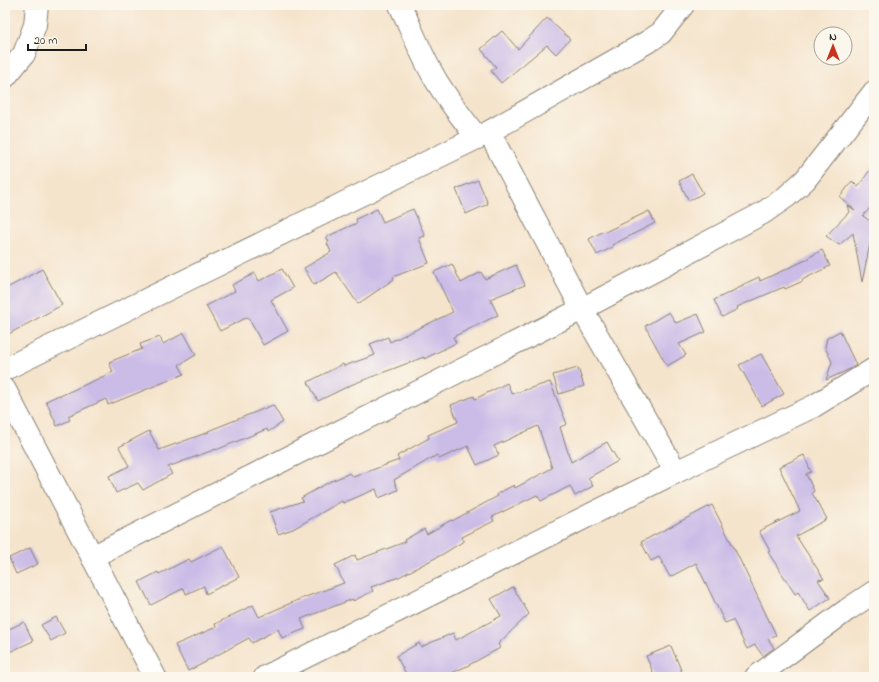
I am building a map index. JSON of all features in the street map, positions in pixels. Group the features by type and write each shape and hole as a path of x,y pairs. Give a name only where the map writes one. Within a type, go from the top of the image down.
{"street":[{"path":"5,77 24,54 35,25 37,5"},
{"path":"400,5 420,51 448,100 483,135 676,472"},
{"path":"5,369 483,135 649,41 661,33 683,5"},
{"path":"92,556 582,309 763,213 786,197 805,180 874,92"},
{"path":"265,677 676,472 814,406 874,369"},
{"path":"5,390 156,677"},
{"path":"756,677 874,592"}],"building":[{"path":"547,18 570,39 556,54 547,45 501,83 491,71 496,67 481,49 502,31 518,49"},
{"path":"874,164 874,203 863,216 874,225 862,282 853,233 839,245 826,236 849,212 847,205 855,210 840,197 852,181 858,187"},
{"path":"692,174 703,193 689,201 679,181"},
{"path":"478,180 488,204 466,214 456,189"},
{"path":"377,209 383,222 413,209 425,236 419,238 429,263 393,277 394,279 358,304 336,272 314,285 304,268 331,252 327,243 329,242 326,237 357,223 356,219"},
{"path":"649,211 655,223 612,245 613,247 597,255 589,239"},
{"path":"822,250 830,266 785,289 784,287 737,307 738,309 722,317 714,300 759,277 760,281 808,259"},
{"path":"452,264 461,283 481,272 485,279 516,265 525,285 490,299 498,315 453,337 456,343 424,359 424,357 353,384 318,401 308,382 343,364 344,366 375,355 370,344 388,337 390,342 453,312 434,272"},
{"path":"42,269 62,305 5,336 5,289"},
{"path":"282,269 293,288 271,300 288,331 263,345 248,317 220,331 206,306 235,291 232,285 255,273 259,281"},
{"path":"669,312 676,323 698,314 706,332 679,344 686,355 667,366 645,326"},
{"path":"840,331 856,365 826,380 832,362 825,347 827,338"},
{"path":"184,333 196,355 179,365 184,374 108,405 106,399 68,416 70,420 57,426 46,401 113,372 109,362 142,349 140,344 160,337 163,344"},
{"path":"761,354 784,394 762,406 739,365"},
{"path":"578,368 584,386 559,394 553,375"},
{"path":"550,382 567,424 560,427 571,462 607,442 618,461 588,478 593,486 575,496 570,486 541,501 537,495 492,517 494,521 462,537 464,541 443,554 399,577 371,587 373,591 353,601 353,599 301,619 305,629 282,638 278,629 252,643 249,638 188,671 175,645 216,627 215,624 253,605 259,617 300,599 344,583 335,565 355,555 357,560 405,542 404,540 424,529 427,534 498,496 497,494 514,485 515,488 552,468 538,426 494,446 499,455 477,465 468,446 439,459 437,455 394,480 398,490 379,498 376,489 343,503 342,501 293,529 278,534 270,512 303,501 301,498 329,482 350,473 353,477 399,460 397,456 429,438 428,435 458,422 451,405 474,396 475,399 507,383 512,394"},
{"path":"273,405 283,422 268,432 267,429 216,450 168,467 172,474 143,490 138,483 116,493 109,476 129,466 119,447 149,431 159,450 209,432 208,431"},
{"path":"804,455 811,472 806,474 814,491 812,493 827,519 796,536 824,579 818,580 830,598 810,611 798,592 795,594 768,552 770,551 759,531 800,511 779,467"},
{"path":"712,505 776,635 768,639 774,648 763,656 755,645 747,649 733,620 725,623 696,563 670,577 659,557 651,561 641,542"},
{"path":"223,546 239,577 206,594 204,586 186,594 184,588 151,605 139,582 189,559 191,562"},
{"path":"30,548 38,564 16,574 9,558"},
{"path":"513,587 529,614 498,644 500,648 443,677 408,677 396,656 419,643 421,647 453,633 456,640 501,616 491,599"},
{"path":"56,617 65,633 51,641 41,625"},
{"path":"24,622 33,641 5,654 5,631"},
{"path":"671,646 684,677 655,677 646,656"}]}
